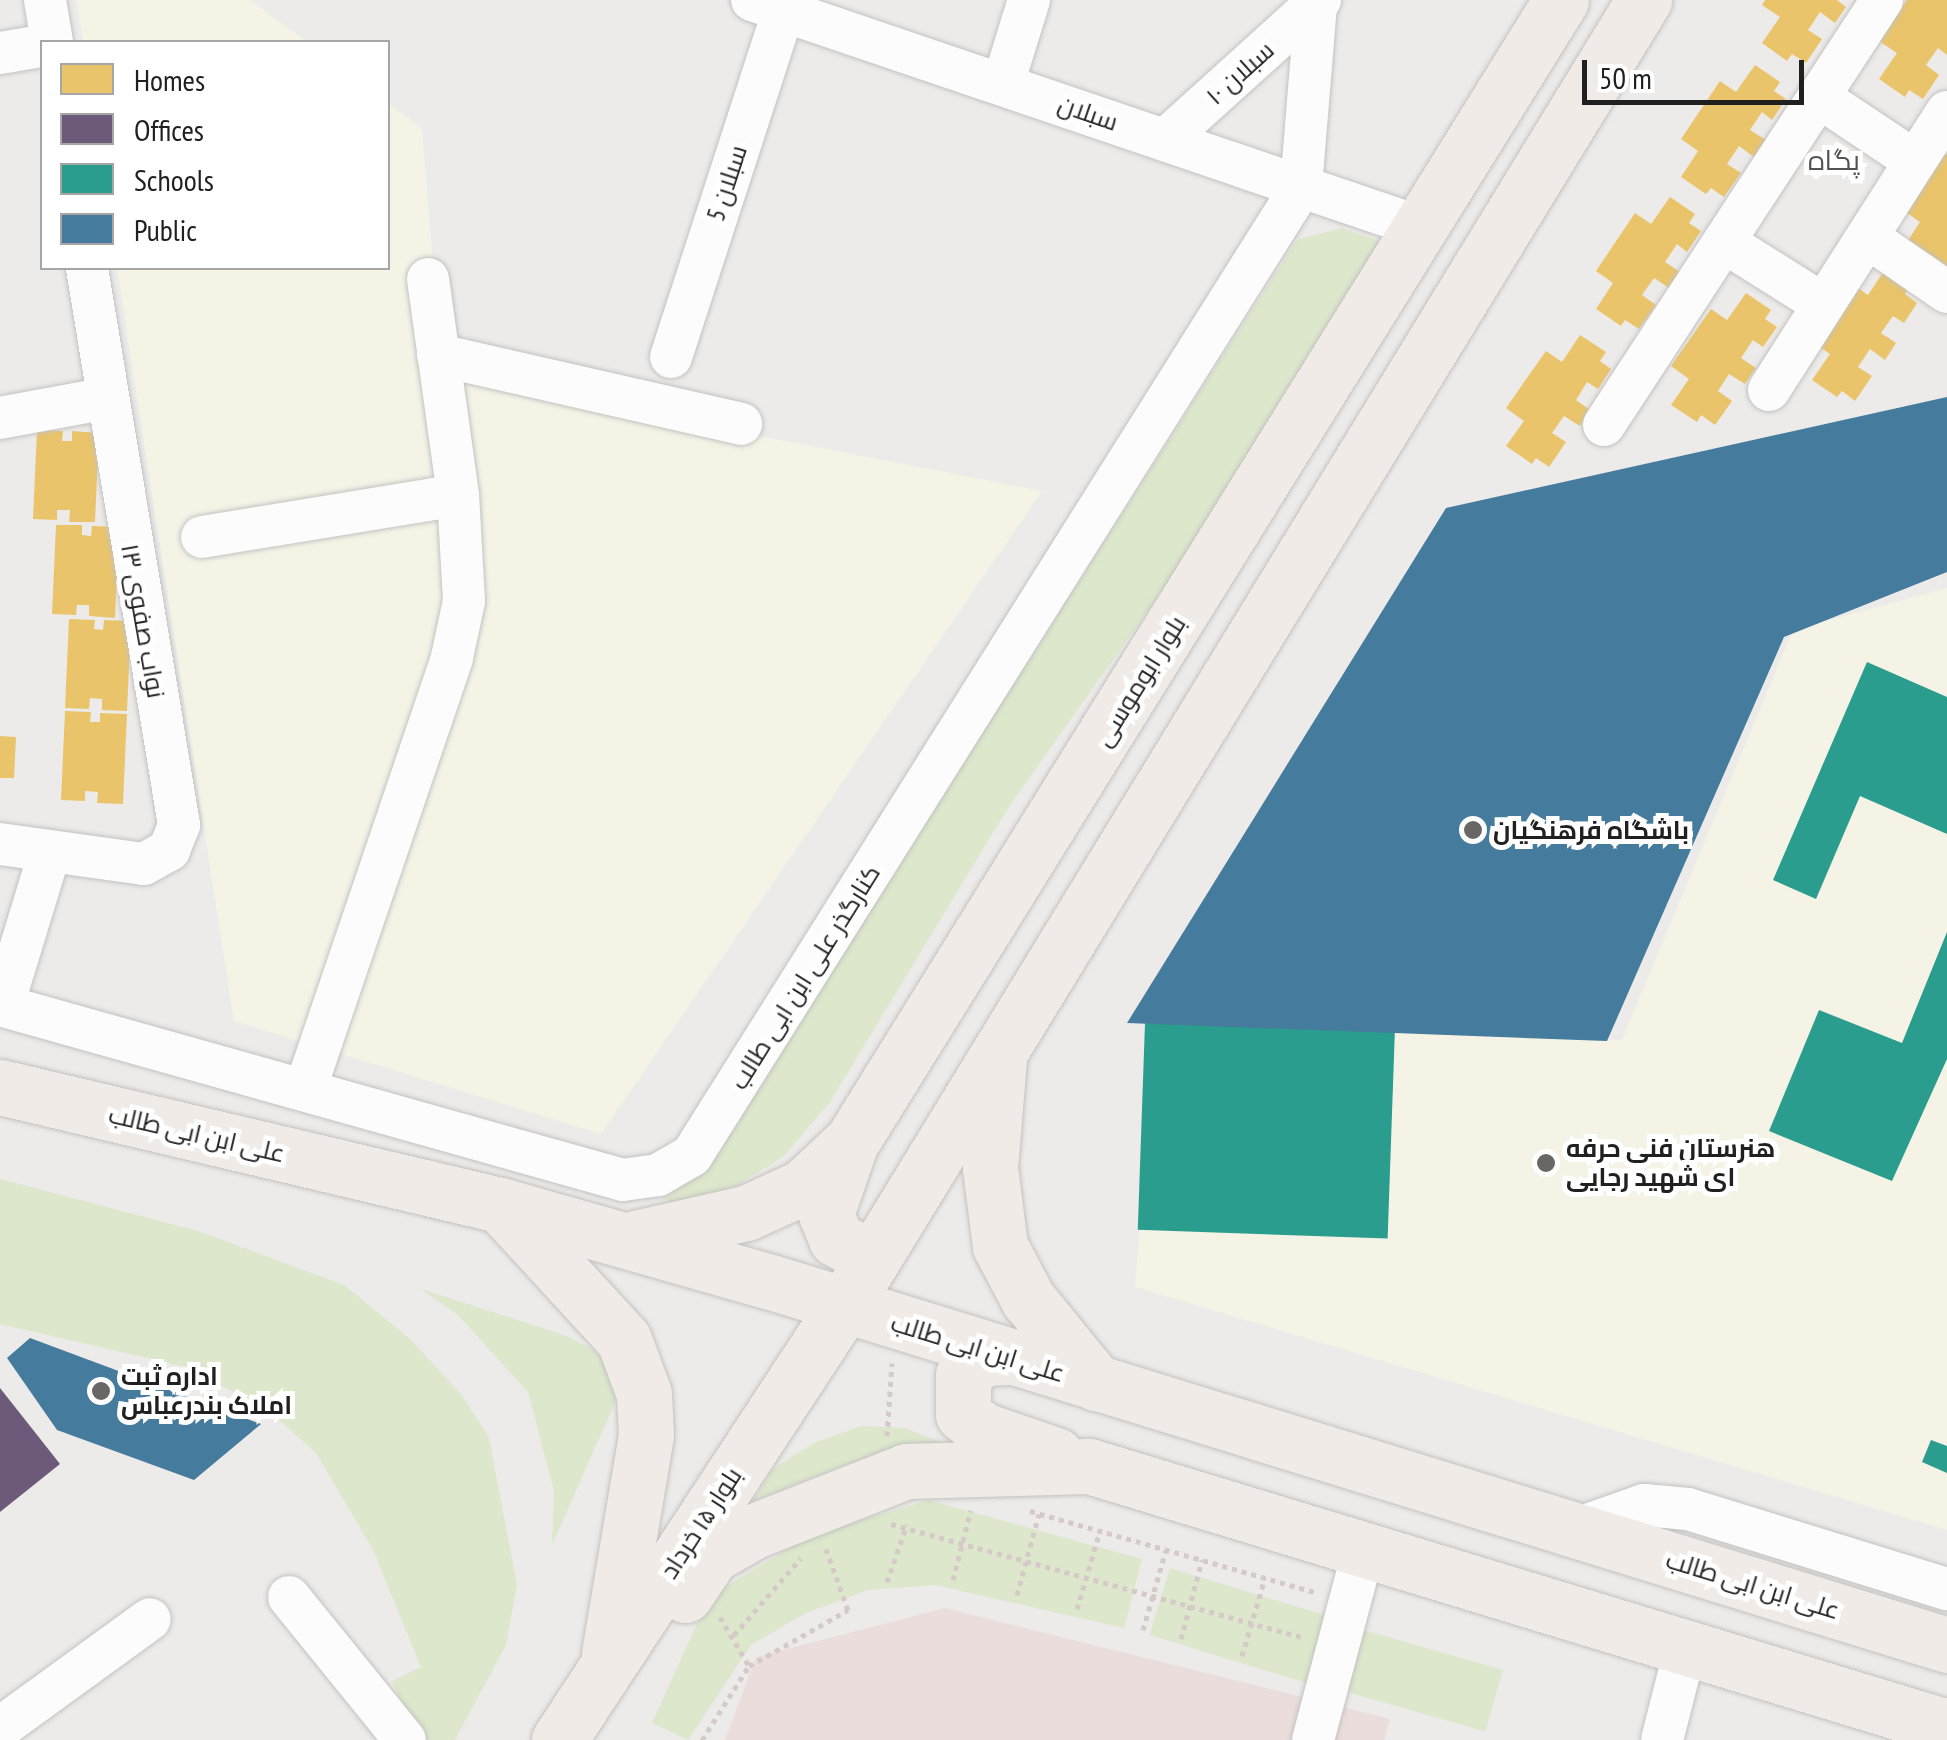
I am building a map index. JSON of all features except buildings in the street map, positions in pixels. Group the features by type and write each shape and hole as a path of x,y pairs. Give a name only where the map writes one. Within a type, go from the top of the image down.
{"main road":[{"name":"بلوار ابوموسی","path":"621,1240 687,1232 746,1213 802,1187 852,1140 1561,0"},
{"path":"869,1314 879,1248 1644,0"},
{"path":"1000,1048 990,1168 1000,1246 1028,1299 1097,1384"},
{"name":"علی ابن ابی طالب","path":"0,1086 500,1205 869,1314 1947,1645"},
{"path":"852,1140 826,1214 836,1239 856,1250 879,1248"},
{"path":"500,1205 624,1340 644,1394 646,1435 608,1666"},
{"name":"بلوار ۱۵ خرداد","path":"558,1740 608,1666 869,1314"},
{"path":"1009,1358 983,1358 962,1375 963,1414 983,1430 1089,1466 1356,1577 1686,1650 1928,1729"},
{"path":"608,1666 652,1641 712,1555 754,1531 895,1501 906,1471 1089,1466"}],"street":[{"path":"46,0 52,40"},
{"path":"1003,84 1028,0"},
{"path":"1604,425 1882,0"},
{"name":"سبلان","path":"774,3 1422,228"},
{"name":"سبلان 5","path":"671,357 774,3"},
{"name":"سبلان ۱۰","path":"1165,140 1318,3"},
{"name":"سبلان ۱۰","path":"1301,187 1318,3"},
{"path":"0,54 40,46"},
{"path":"1819,97 1916,161"},
{"path":"1768,390 1947,112"},
{"name":"کنارگذر علی ابن ابی طالب","path":"1,1005 623,1180 658,1176 692,1155 1301,187"},
{"path":"1867,237 1947,292"},
{"path":"1724,242 1824,304"},
{"name":"نواب صفوی ۱۳","path":"0,844 49,855 144,864 168,850 178,825 87,270"},
{"path":"306,1090 452,657 464,601 458,494 428,279"},
{"path":"438,355 741,424"},
{"path":"0,418 108,398"},
{"path":"202,537 458,494"},
{"path":"1,1005 49,855"},
{"path":"1573,1530 1644,1505 1688,1509 1947,1589"},
{"path":"1312,1740 1356,1577"},
{"path":"289,1597 405,1740"},
{"path":"0,1728 150,1619"},
{"path":"1662,1740 1686,1650"}],"path":[{"path":"869,1314 895,1501 887,1582"},
{"path":"953,1580 974,1498"},
{"path":"895,1501 880,1524 895,1501"},
{"path":"895,1501 963,1540 1337,1648"},
{"path":"1020,1508 1265,1578 1356,1577"},
{"path":"1018,1595 1038,1514"},
{"path":"1077,1609 1100,1531"},
{"path":"702,1740 749,1666 848,1610 823,1541 734,1635"},
{"path":"1143,1630 1166,1550"},
{"path":"1181,1639 1202,1560"},
{"path":"1242,1656 1265,1578"},
{"path":"694,1583 734,1635 749,1666"}],"shaded area":[{"path":"76,0 250,0 304,40 83,40"},
{"path":"390,105 422,129 442,374 1042,491 601,1134 234,1021 117,270 390,270"},
{"name":"هنرستان فنی حرفه ای شهید رجایی","path":"1947,588 1947,1530 1135,1287 1157,1017 1622,1040 1793,630"},
{"path":"945,1608 1390,1719 1384,1740 725,1740 756,1657"}],"green space":[{"path":"1341,228 1385,243 1181,564 1008,808 830,1102 784,1156 731,1189 687,1207 662,1199 702,1171 1297,240"},
{"path":"0,1179 198,1231 344,1285 409,1338 461,1394 489,1438 517,1585 506,1645 455,1740 428,1740 411,1723 392,1681 421,1667 373,1550 316,1453 268,1410 186,1367 0,1324"},
{"path":"421,1289 567,1336 594,1350 614,1373 615,1403 552,1545 554,1491 528,1392 458,1315"},
{"path":"861,1426 905,1428 947,1445 847,1464 753,1501 774,1468 814,1443"},
{"path":"928,1500 1142,1559 1124,1628 935,1585 867,1590 804,1614 751,1645 688,1740 652,1723 709,1597 809,1536"},
{"path":"1170,1568 1330,1617 1309,1684 1150,1635"},
{"path":"1353,1627 1503,1670 1485,1732 1335,1689"}],"place":[{"name":"باشگاه فرهنگیان","path":"1473,830"},
{"name":"هنرستان فنی حرفه ای شهید رجایی","path":"1546,1163"},
{"name":"اداره ثبت املاک بندرعباس","path":"101,1391"}],"district":[{"name":"پگاه","path":"1834,160"}]}
